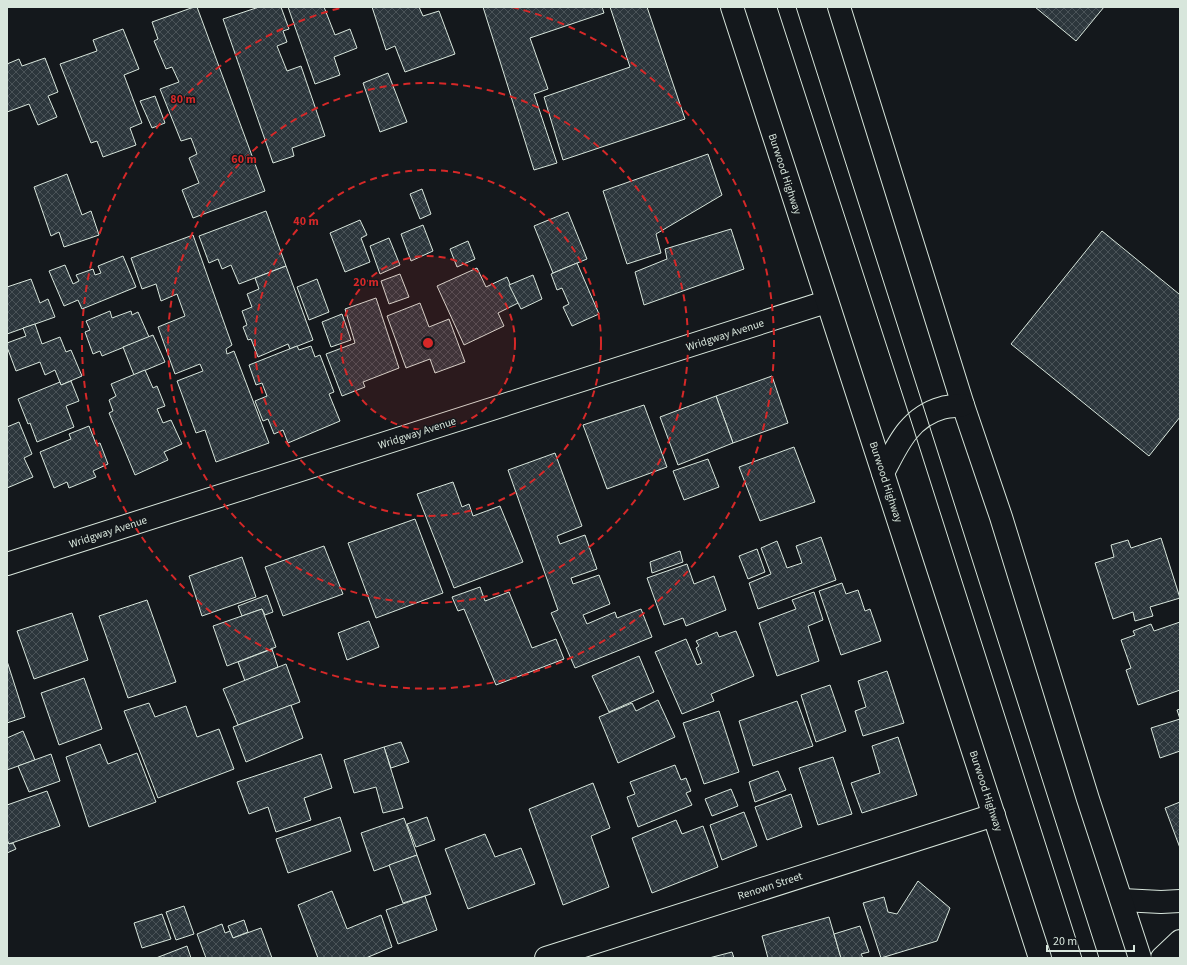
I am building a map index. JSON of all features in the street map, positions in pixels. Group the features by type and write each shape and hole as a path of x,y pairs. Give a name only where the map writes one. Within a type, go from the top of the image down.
{"main road":[{"name":"Burwood Highway","path":"732,7 826,302 1040,958"},
{"path":"840,7 963,405 1001,517 1088,799 1140,958"},
{"name":"Wridgway Avenue","path":"7,564 826,302"},
{"path":"883,473 897,445 912,424 941,408 963,405"},
{"name":"Renown Street","path":"546,958 994,815"},
{"path":"1122,900 1161,902 1180,901"},
{"path":"1162,958 1180,941"}],"building":[{"path":"197,7 265,191 193,218 182,190 199,183 189,158 197,154 191,138 181,141 160,89 179,82 172,67 166,69 154,41 158,39 152,22"},
{"path":"259,7 281,7 289,29 283,31 287,42 277,46 287,71 301,66 325,136 292,148 294,156 273,163 223,19"},
{"path":"288,7 324,7 335,35 350,29 357,48 334,57 340,75 315,84"},
{"path":"372,7 419,7 423,16 439,11 455,54 405,72 395,46 386,50"},
{"path":"483,7 602,7 604,13 530,38 548,89 534,94 557,163 534,170"},
{"path":"610,7 647,7 685,119 563,160 544,97 630,67"},
{"path":"1035,7 1104,7 1076,41"},
{"path":"123,29 139,69 124,75 142,123 130,128 136,145 103,157 97,141 91,143 60,64 97,51 93,40"},
{"path":"45,58 58,92 48,96 57,117 38,125 29,104 7,112 7,64 19,59 22,66"},
{"path":"388,73 407,122 380,132 363,83"},
{"path":"155,96 165,123 152,128 140,101"},
{"path":"708,154 722,195 656,234 661,253 627,264 603,191"},
{"path":"67,174 82,215 91,211 99,235 64,247 59,232 51,236 34,187"},
{"path":"422,189 431,214 420,219 410,194"},
{"path":"266,211 286,266 239,284 231,265 222,269 218,259 209,263 199,236"},
{"path":"568,212 587,259 553,273 534,226"},
{"path":"360,220 367,235 361,238 370,262 345,272 330,233"},
{"path":"423,225 433,251 411,261 401,234"},
{"path":"731,229 744,269 644,305 635,272 667,259 665,249"},
{"path":"1102,231 1179,294 1180,293 1180,417 1149,456 1011,344"},
{"path":"193,235 232,345 226,349 227,354 234,351 269,443 216,462 205,430 196,433 177,381 203,371 200,364 175,374 158,327 185,316 177,294 161,301 156,284 142,289 131,258"},
{"path":"389,238 400,265 380,274 370,246"},
{"path":"468,241 475,259 457,267 450,249"},
{"path":"123,256 136,287 82,309 78,300 64,306 49,271 65,265 73,284 79,281 76,275 93,269 95,275 101,273 98,266"},
{"path":"577,263 599,314 572,326 563,307 569,304 562,288 557,290 551,274"},
{"path":"286,266 313,340 290,349 288,344 258,357 251,339 248,340 243,327 247,325 242,311 252,307 247,294 259,289 255,278"},
{"path":"477,268 486,287 507,277 518,303 498,313 504,326 464,345 437,286"},
{"path":"400,274 409,297 389,304 381,281"},
{"path":"533,275 542,299 521,309 509,285"},
{"path":"31,279 40,303 48,299 55,317 7,334 7,287"},
{"path":"317,279 329,312 309,320 297,287"},
{"path":"376,298 399,368 363,382 365,387 342,396 326,354 355,343 345,309"},
{"path":"420,303 429,327 449,319 465,362 435,373 430,359 406,368 387,316"},
{"path":"110,311 112,318 131,311 132,315 138,312 149,337 102,356 100,351 93,354 85,332 90,330 86,321"},
{"path":"342,314 351,340 331,347 322,322"},
{"path":"35,324 42,344 60,337 66,352 71,350 82,376 61,385 55,370 45,375 40,362 16,371 7,347 7,343 26,336 23,328"},
{"path":"153,335 165,362 134,375 123,347"},
{"path":"297,346 299,350 311,346 315,357 320,355 334,392 329,394 340,421 288,443 283,430 274,434 268,419 263,421 255,401 267,396 262,383 256,385 249,365"},
{"path":"145,370 153,388 157,386 165,406 157,409 163,423 171,420 182,444 164,452 168,460 135,475 109,413 113,411 109,400 116,396 111,384"},
{"path":"772,376 788,423 733,443 716,396"},
{"path":"71,381 79,401 66,406 74,427 37,442 30,423 28,424 18,399 60,382 61,385"},
{"path":"716,396 733,443 678,465 660,417"},
{"path":"644,405 667,467 607,489 583,425"},
{"path":"19,422 32,454 24,458 33,477 7,488 7,427"},
{"path":"89,426 96,444 100,443 108,464 93,471 96,477 69,488 67,482 54,488 40,452 71,439 69,434"},
{"path":"794,447 815,502 760,521 739,467"},
{"path":"555,453 582,526 557,536 560,544 585,535 597,569 571,578 573,584 599,575 610,604 583,615 587,624 615,612 617,618 641,609 652,637 575,668 551,613 558,610 508,470"},
{"path":"708,459 719,487 684,500 673,471"},
{"path":"453,482 462,507 469,504 473,516 500,506 523,562 454,588 417,494"},
{"path":"415,519 443,593 376,618 348,543"},
{"path":"821,537 836,580 758,609 749,583 771,574 761,548 777,541 787,568 802,563 796,546"},
{"path":"1161,538 1180,598 1150,607 1153,616 1135,621 1133,612 1113,619 1095,563 1114,557 1111,545 1128,540 1131,548"},
{"path":"324,546 343,594 283,616 265,567"},
{"path":"757,549 765,572 748,579 739,556"},
{"path":"680,551 683,562 652,573 650,562"},
{"path":"242,557 256,597 202,616 189,576"},
{"path":"687,564 694,584 714,576 726,610 686,626 683,618 664,625 647,578"},
{"path":"842,583 846,594 858,590 865,611 870,609 881,641 841,655 819,591"},
{"path":"480,587 485,601 509,592 532,648 556,639 564,659 496,685 464,609 458,611 452,597"},
{"path":"814,592 823,620 808,626 819,661 777,676 759,623 796,609 792,600"},
{"path":"267,595 273,612 265,615 262,609 242,616 238,606"},
{"path":"147,600 176,682 128,698 99,616"},
{"path":"262,609 276,647 227,666 213,626"},
{"path":"72,613 88,660 34,679 17,631"},
{"path":"369,621 379,647 347,660 338,633"},
{"path":"1180,622 1180,690 1138,705 1126,670 1131,668 1121,640 1135,635 1133,631 1151,624 1154,631"},
{"path":"736,631 754,676 711,694 714,701 682,714 655,652 686,639 697,665 702,663 696,648 699,646 696,641 717,632 719,637"},
{"path":"272,649 278,667 245,681 238,662"},
{"path":"639,656 654,692 609,712 592,676"},
{"path":"7,661 25,717 7,723"},
{"path":"286,664 300,702 238,725 223,689"},
{"path":"887,671 904,723 863,736 855,711 866,707 858,681"},
{"path":"84,678 102,729 59,745 41,693"},
{"path":"830,685 846,731 816,742 801,695"},
{"path":"658,700 675,737 618,763 599,717 632,703 636,711"},
{"path":"797,701 813,746 753,766 739,721"},
{"path":"149,703 155,717 186,706 197,737 219,729 234,769 158,798 124,711"},
{"path":"291,705 303,738 246,762 233,727"},
{"path":"1180,709 1180,719 1177,710"},
{"path":"719,711 739,772 704,784 683,723"},
{"path":"1180,719 1180,751 1160,758 1151,728"},
{"path":"23,731 35,760 7,770 7,738"},
{"path":"898,737 917,795 862,813 851,783 880,773 872,746"},
{"path":"401,742 409,762 391,768 384,747"},
{"path":"100,744 108,764 137,753 156,802 89,827 66,757"},
{"path":"384,747 403,808 383,813 376,787 354,793 344,760"},
{"path":"51,754 60,781 29,792 18,766"},
{"path":"321,754 332,788 304,798 311,820 276,832 268,807 249,814 237,782"},
{"path":"833,757 852,814 818,825 799,768"},
{"path":"675,765 681,780 686,778 691,791 686,793 692,805 638,827 627,797 635,794 630,782"},
{"path":"778,771 786,790 755,802 749,782"},
{"path":"593,783 610,828 591,836 609,887 563,905 529,809"},
{"path":"731,789 738,806 712,816 705,799"},
{"path":"47,791 60,826 9,844 7,840 7,805"},
{"path":"791,794 802,827 767,840 755,807"},
{"path":"1180,802 1180,848 1165,808"},
{"path":"744,812 757,846 722,860 710,825"},
{"path":"340,817 351,851 288,873 276,839"},
{"path":"427,817 435,840 416,847 407,824"},
{"path":"404,818 417,855 374,871 361,833"},
{"path":"676,820 682,834 703,826 718,867 652,893 632,838"},
{"path":"485,834 495,857 521,848 535,884 468,909 445,849"},
{"path":"7,840 9,844 13,843 16,849 7,853"},
{"path":"417,855 431,894 403,903 389,865"},
{"path":"918,881 950,908 937,941 881,958 863,903 884,897 888,912 897,914"},
{"path":"332,891 347,929 381,915 392,947 366,958 318,958 298,905"},
{"path":"425,896 437,930 398,944 386,910"},
{"path":"184,906 194,934 176,940 166,912"},
{"path":"162,914 171,939 142,948 134,923"},
{"path":"829,917 841,958 768,958 762,936"},
{"path":"244,920 248,932 233,938 228,926"},
{"path":"222,924 225,933 230,931 233,938 261,928 272,958 206,958 197,934"},
{"path":"860,926 869,952 861,954 863,958 841,958 834,934"},
{"path":"187,946 191,958 156,958"},
{"path":"732,952 734,958 709,958"}],"tram line":[{"path":"777,7 912,424 1082,958"},
{"path":"796,7 1099,958"}]}
